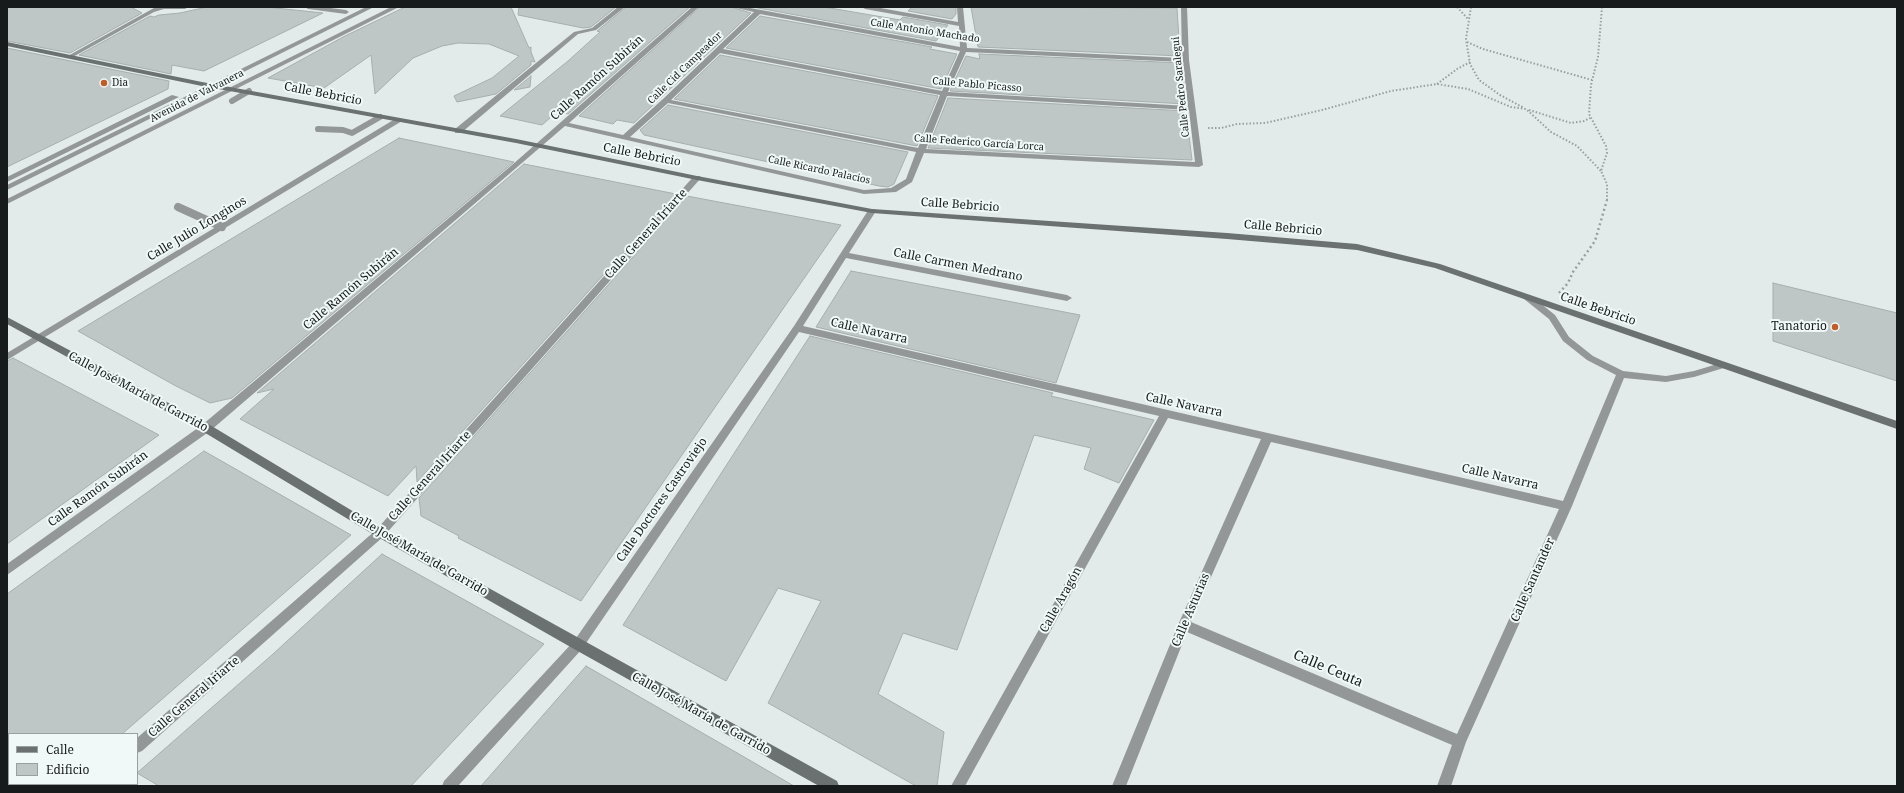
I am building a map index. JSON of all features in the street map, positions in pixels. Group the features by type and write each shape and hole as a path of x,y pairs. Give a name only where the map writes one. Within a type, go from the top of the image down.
{"street":[{"path":"69,57 158,8 185,7"},
{"path":"308,7 346,12"},
{"name":"Avenida de Valvanera","path":"7,180 356,7"},
{"name":"Avenida de Valvanera","path":"7,188 371,7"},
{"name":"Avenida de Valvanera","path":"7,202 396,7"},
{"path":"458,131 576,34 594,30 622,7"},
{"name":"Calle Ramón Subirán","path":"7,570 206,428 540,146 696,7"},
{"name":"Calle Antonio Machado","path":"735,7 964,50 1186,60"},
{"path":"865,7 962,25"},
{"name":"Calle Ricardo Palacios","path":"565,124 864,192 893,190 910,180 944,94 964,50 960,7"},
{"name":"Calle Pedro Saralegui","path":"1184,7 1186,60 1199,165"},
{"name":"Calle Cid Campeador","path":"625,137 666,101 758,12"},
{"name":"Calle Bebricio","path":"7,44 202,84 249,91 398,121 540,146 696,178 872,211 1219,235 1357,248 1436,266 1897,425"},
{"name":"Calle Pablo Picasso","path":"717,50 944,94 1192,108"},
{"name":"Calle Federico García Lorca","path":"666,101 921,151 1199,165"},
{"name":"Calle Julio Longinos","path":"7,357 398,121"},
{"name":"Calle General Iriarte","path":"138,745 380,533 696,178"},
{"name":"Calle Doctores Castroviejo","path":"449,786 578,645 797,328 872,211"},
{"name":"Calle Carmen Medrano","path":"844,255 1067,298"},
{"path":"1527,297 1552,317 1566,339 1590,358 1621,374 1666,379 1694,374 1724,365"},
{"name":"Calle José María de Garrido","path":"7,320 206,428 380,533 832,786"},
{"name":"Calle Navarra","path":"797,328 1566,506"},
{"name":"Calle Santander","path":"1444,786 1460,742 1566,506 1621,374"},
{"name":"Calle Aragón","path":"958,786 1165,414"},
{"name":"Calle Asturias","path":"1119,786 1184,625 1268,436"},
{"name":"Calle Ceuta","path":"1184,625 1460,742"}],"lane":[{"path":"232,101 249,91"},
{"path":"318,129 343,130 352,133 380,117"},
{"path":"178,207 222,227"}],"path":[{"path":"1457,7 1468,19"},
{"path":"1471,7 1468,19 1466,41 1470,62 1479,80 1500,95 1526,110 1551,132 1577,146 1601,171 1607,184 1607,200 1594,241 1573,272 1568,283 1549,304"},
{"path":"1601,171 1607,153 1606,146 1588,114 1592,80 1598,57 1602,7"},
{"path":"1466,41 1483,49 1592,80"},
{"path":"1437,84 1457,69 1470,62"},
{"path":"1195,129 1221,128 1237,124 1265,123 1322,110 1391,91 1425,84 1437,84 1468,89 1511,107 1554,119 1571,122 1584,121 1590,118"}],"building":[{"path":"7,7 131,7 142,13 70,53 7,41"},
{"path":"207,7 266,7 323,13 204,71 172,65 171,74 79,55 150,16 154,17 159,15 180,13"},
{"path":"405,7 511,7 529,48 531,47 531,52 535,62 531,61 531,65 496,94 457,102 454,96 492,78 519,56 489,44 458,43 442,46 413,58 375,94 371,55 324,88 268,78 343,37"},
{"path":"519,7 616,7 591,27 583,28 518,15"},
{"path":"626,7 690,7 568,114 558,111 542,125 500,116 568,61 600,32 597,31"},
{"path":"700,7 731,7 751,13 634,123 617,120 613,124 579,116"},
{"path":"753,7 824,7 900,20 903,17 948,25 936,41"},
{"path":"912,7 956,7 956,14 952,19 908,11"},
{"path":"971,7 1177,8 1180,56 978,47"},
{"path":"760,16 932,47 930,49 957,54 941,89 726,48"},
{"path":"7,48 169,81 168,89 7,167"},
{"path":"979,54 1182,63 1186,104 950,91 966,56 980,59"},
{"path":"720,55 938,96 917,146 674,99"},
{"path":"531,76 530,87 514,90"},
{"path":"948,98 1186,111 1192,160 928,148"},
{"path":"668,105 908,152 894,184 888,187 879,186 644,135 640,130"},
{"path":"399,138 514,162 232,398 210,403 174,385 78,331"},
{"path":"524,164 676,194 417,482 416,466 388,496 240,419 274,389 257,393"},
{"path":"687,196 841,225 581,601 458,538 459,536 421,516 419,498"},
{"path":"851,271 1080,315 1056,383 816,327"},
{"name":"Tanatorio","path":"1773,283 1897,313 1897,381 1773,341"},
{"path":"810,336 1053,393 1051,396 1154,420 1119,483 1084,469 1091,448 1034,435 957,650 903,633 878,694 944,732 937,786 916,786 768,703 821,601 778,588 726,681 623,625"},
{"path":"13,358 159,435 7,544 7,361"},
{"path":"204,451 351,535 123,733 7,734 7,594"},
{"path":"382,554 544,644 411,786 159,786 138,774 273,654"},
{"path":"586,666 739,754 794,786 481,786"}],"place":[{"name":"Dia","path":"104,83"},
{"name":"Tanatorio","path":"1835,327"}]}
